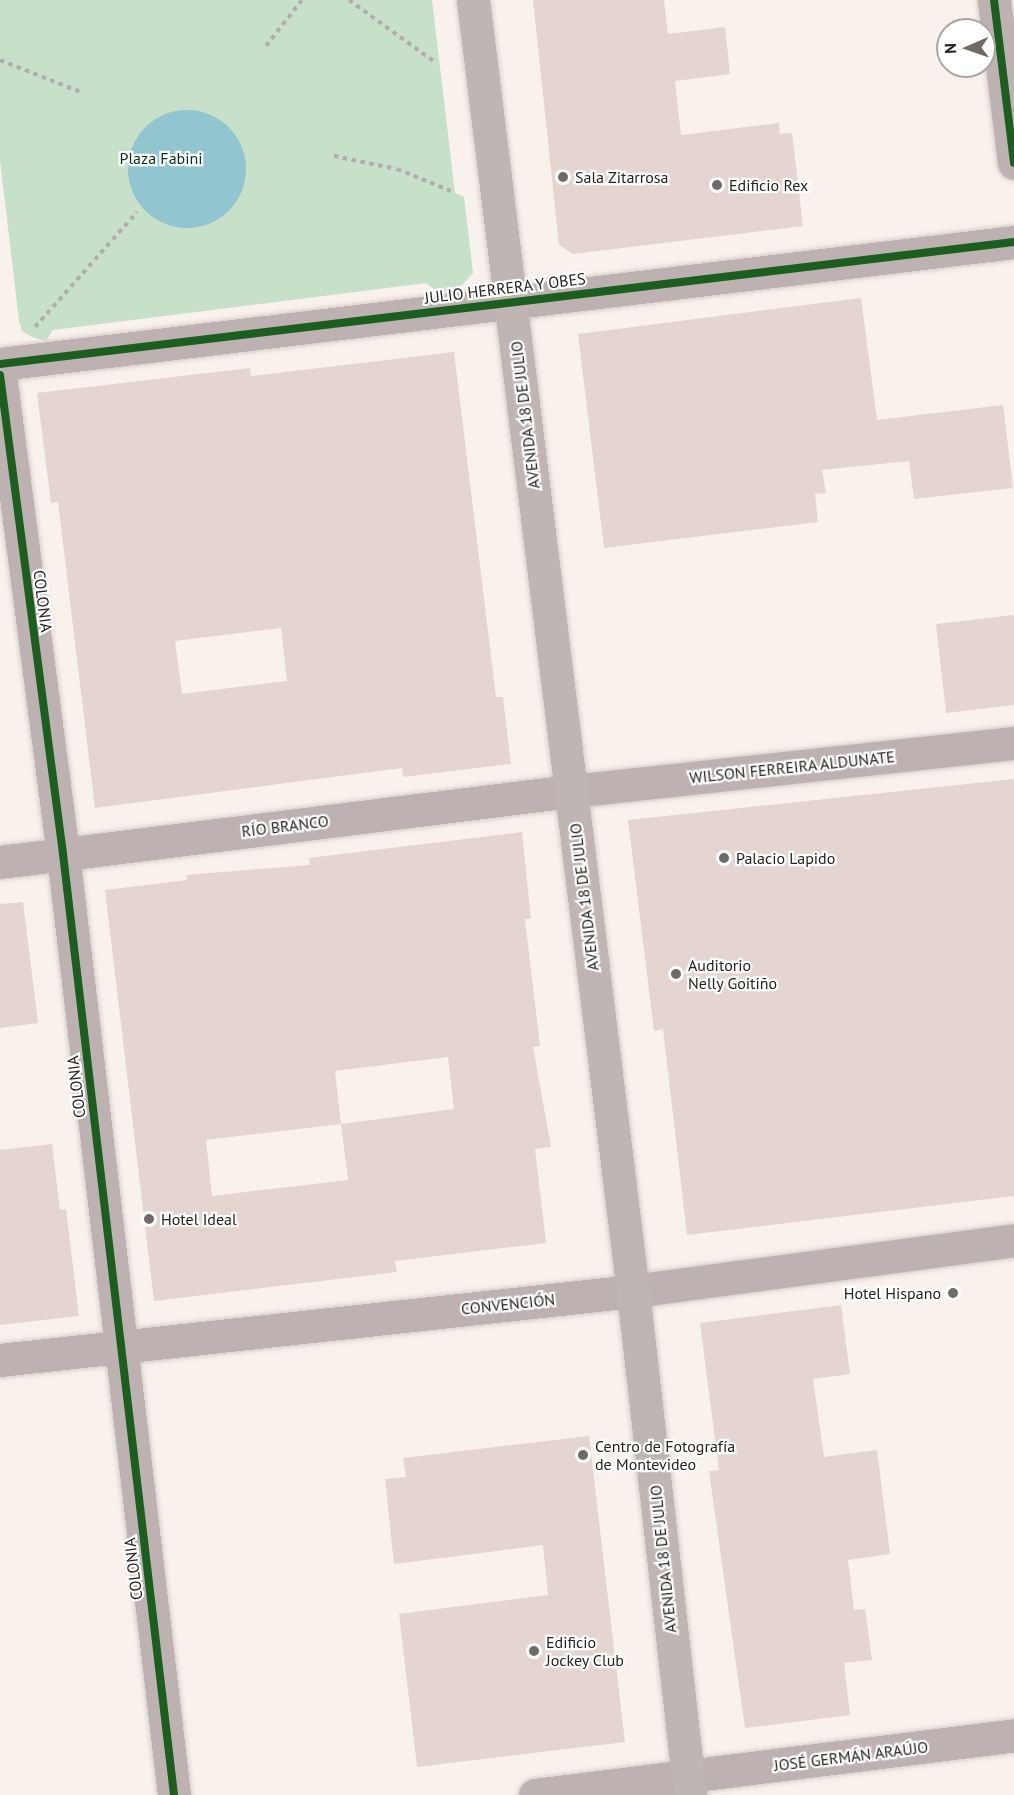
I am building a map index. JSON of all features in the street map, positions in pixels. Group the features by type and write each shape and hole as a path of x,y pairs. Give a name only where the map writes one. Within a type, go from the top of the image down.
{"main road":[{"name":"AVENIDA 18 DE JULIO","path":"473,0 633,1291 689,1786"}],"street":[{"path":"994,0 1014,163"},
{"name":"JULIO HERRERA Y OBES","path":"0,364 1014,242"},
{"name":"COLONIA","path":"0,375 63,854 119,1345 174,1795"},
{"name":"WILSON FERREIRA ALDUNATE","path":"571,791 1014,743"},
{"name":"RÍO BRANCO","path":"0,862 571,791"},
{"name":"CONVENCIÓN","path":"0,1360 119,1345 633,1291 1014,1240"},
{"name":"JOSÉ GERMÁN ARAÚJO","path":"536,1795 689,1786 1014,1735"}],"path":[{"path":"266,46 302,0"},
{"path":"349,0 435,62"},
{"path":"0,60 81,92"},
{"path":"334,156 397,169 451,191"},
{"path":"30,332 137,212"}],"green space":[{"name":"Plaza Fabini","path":"0,0 432,0 455,193 464,197 473,273 461,286 450,290 436,291 426,283 53,330 46,341 32,337 22,331 19,321 0,160"}],"water":[{"path":"187,110 210,115 229,127 241,146 246,169 241,192 229,211 210,223 187,228 164,223 145,211 133,192 128,169 133,146 145,127 164,115"}],"building":[{"path":"533,0 664,0 668,34 725,27 730,74 675,81 681,135 779,123 780,134 792,133 803,226 573,254 559,245"},
{"path":"861,298 877,420 1003,405 1013,488 914,499 909,461 822,470 826,493 815,494 818,522 604,548 578,334"},
{"path":"454,352 496,697 503,697 511,764 403,777 402,768 95,808 58,502 51,503 37,393 250,368 251,376","holes":["281,628 287,681 182,694 175,641"]},
{"path":"1014,615 1014,705 946,713 936,624"},
{"path":"1014,779 1014,1196 687,1235 663,1029 654,1031 628,820"},
{"path":"522,832 531,919 525,919 540,1046 533,1047 551,1147 535,1149 546,1243 395,1261 397,1272 154,1301 105,890 187,880 186,875 310,865 309,858","holes":["448,1057 454,1109 341,1124 335,1071","341,1124 348,1180 212,1196 206,1140"]},
{"path":"23,902 38,1023 0,1028 0,904"},
{"path":"52,1144 60,1210 66,1209 79,1316 0,1325 0,1150"},
{"path":"841,1305 850,1374 813,1379 824,1457 877,1450 890,1554 848,1560 854,1610 865,1609 872,1660 844,1663 850,1715 745,1728 709,1471 719,1470 700,1323"},
{"path":"589,1436 625,1742 417,1767 399,1614 548,1595 543,1545 394,1564 385,1479 406,1477 403,1458"}],"cycle path":[{"path":"994,0 1014,163"},
{"path":"0,364 1014,242"},
{"path":"0,375 63,854 174,1795"}],"place":[{"name":"Sala Zitarrosa","path":"563,177"},
{"name":"Edificio Rex","path":"717,185"},
{"name":"Palacio Lapido","path":"724,858"},
{"name":"Auditorio Nelly Goitiño","path":"676,974"},
{"name":"Hotel Ideal","path":"149,1219"},
{"name":"Hotel Hispano","path":"953,1293"},
{"name":"Centro de Fotografía de Montevideo","path":"583,1455"},
{"name":"Edificio Jockey Club","path":"534,1651"}]}
